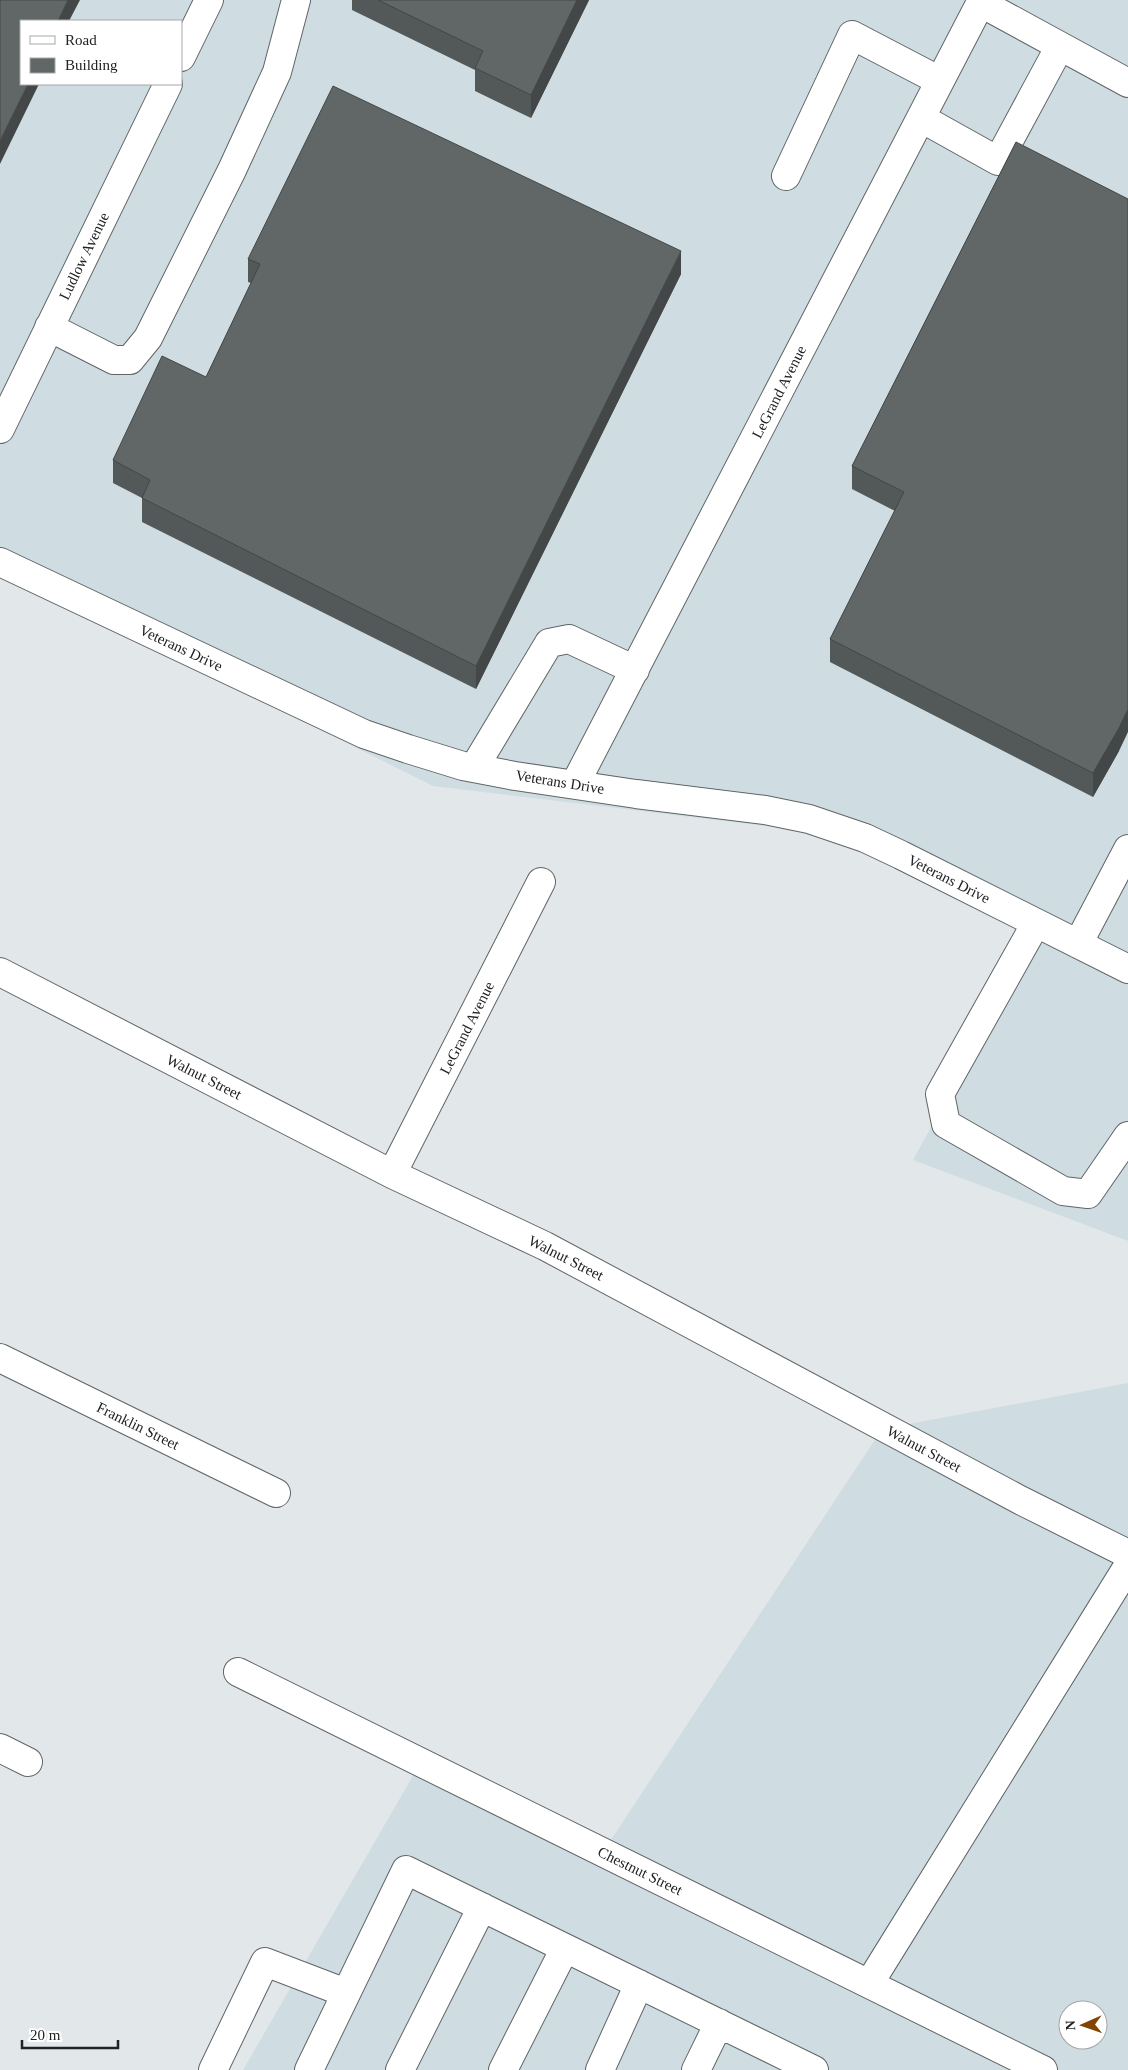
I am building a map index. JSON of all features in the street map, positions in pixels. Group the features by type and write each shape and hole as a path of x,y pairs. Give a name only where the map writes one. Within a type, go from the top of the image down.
{"street":[{"path":"182,55 209,0"},
{"path":"50,328 114,360 130,360 148,338 232,170 277,72 296,0"},
{"path":"981,1 1128,83"},
{"name":"LeGrand Avenue","path":"576,784 981,1"},
{"path":"786,176 852,35 940,81"},
{"path":"921,118 998,161 1060,46"},
{"name":"Ludlow Avenue","path":"0,429 168,85"},
{"name":"Veterans Drive","path":"0,562 364,734 474,768 636,794 764,810 809,819 866,838 1128,969"},
{"path":"474,768 549,643 569,639 634,670"},
{"path":"1078,944 1128,849"},
{"name":"LeGrand Avenue","path":"392,1174 542,882"},
{"path":"1036,923 940,1094 946,1124 1063,1191 1088,1194 1128,1136"},
{"name":"Walnut Street","path":"0,972 392,1174 544,1246 1020,1500 1128,1554"},
{"name":"Franklin Street","path":"0,1358 276,1493"},
{"path":"869,1984 1128,1566"},
{"name":"Chestnut Street","path":"238,1672 1043,2070"},
{"path":"0,1748 28,1762"},
{"path":"309,2070 406,1870 814,2070"},
{"path":"400,2070 482,1907"},
{"path":"503,2070 565,1948"},
{"path":"213,2070 265,1962 346,1994"},
{"path":"600,2070 639,1984"},
{"path":"696,2070 719,2023"}],"shaded area":[{"path":"0,0 1128,0 1128,1241 913,1160 1041,927 865,838 433,786 0,570"},
{"path":"1128,1383 1128,2070 243,2070 418,1767 595,1864 882,1429"}],"building":[{"path":"0,0 68,0 58,20 20,20 20,85 28,85 0,141"},
{"path":"378,0 577,0 531,95 475,68 483,51"},
{"path":"333,86 681,251 476,666 142,498 150,480 113,460 162,356 206,377 260,264 248,259"},
{"path":"1016,142 1128,199 1128,709 1093,773 830,639 904,492 852,466"}]}
